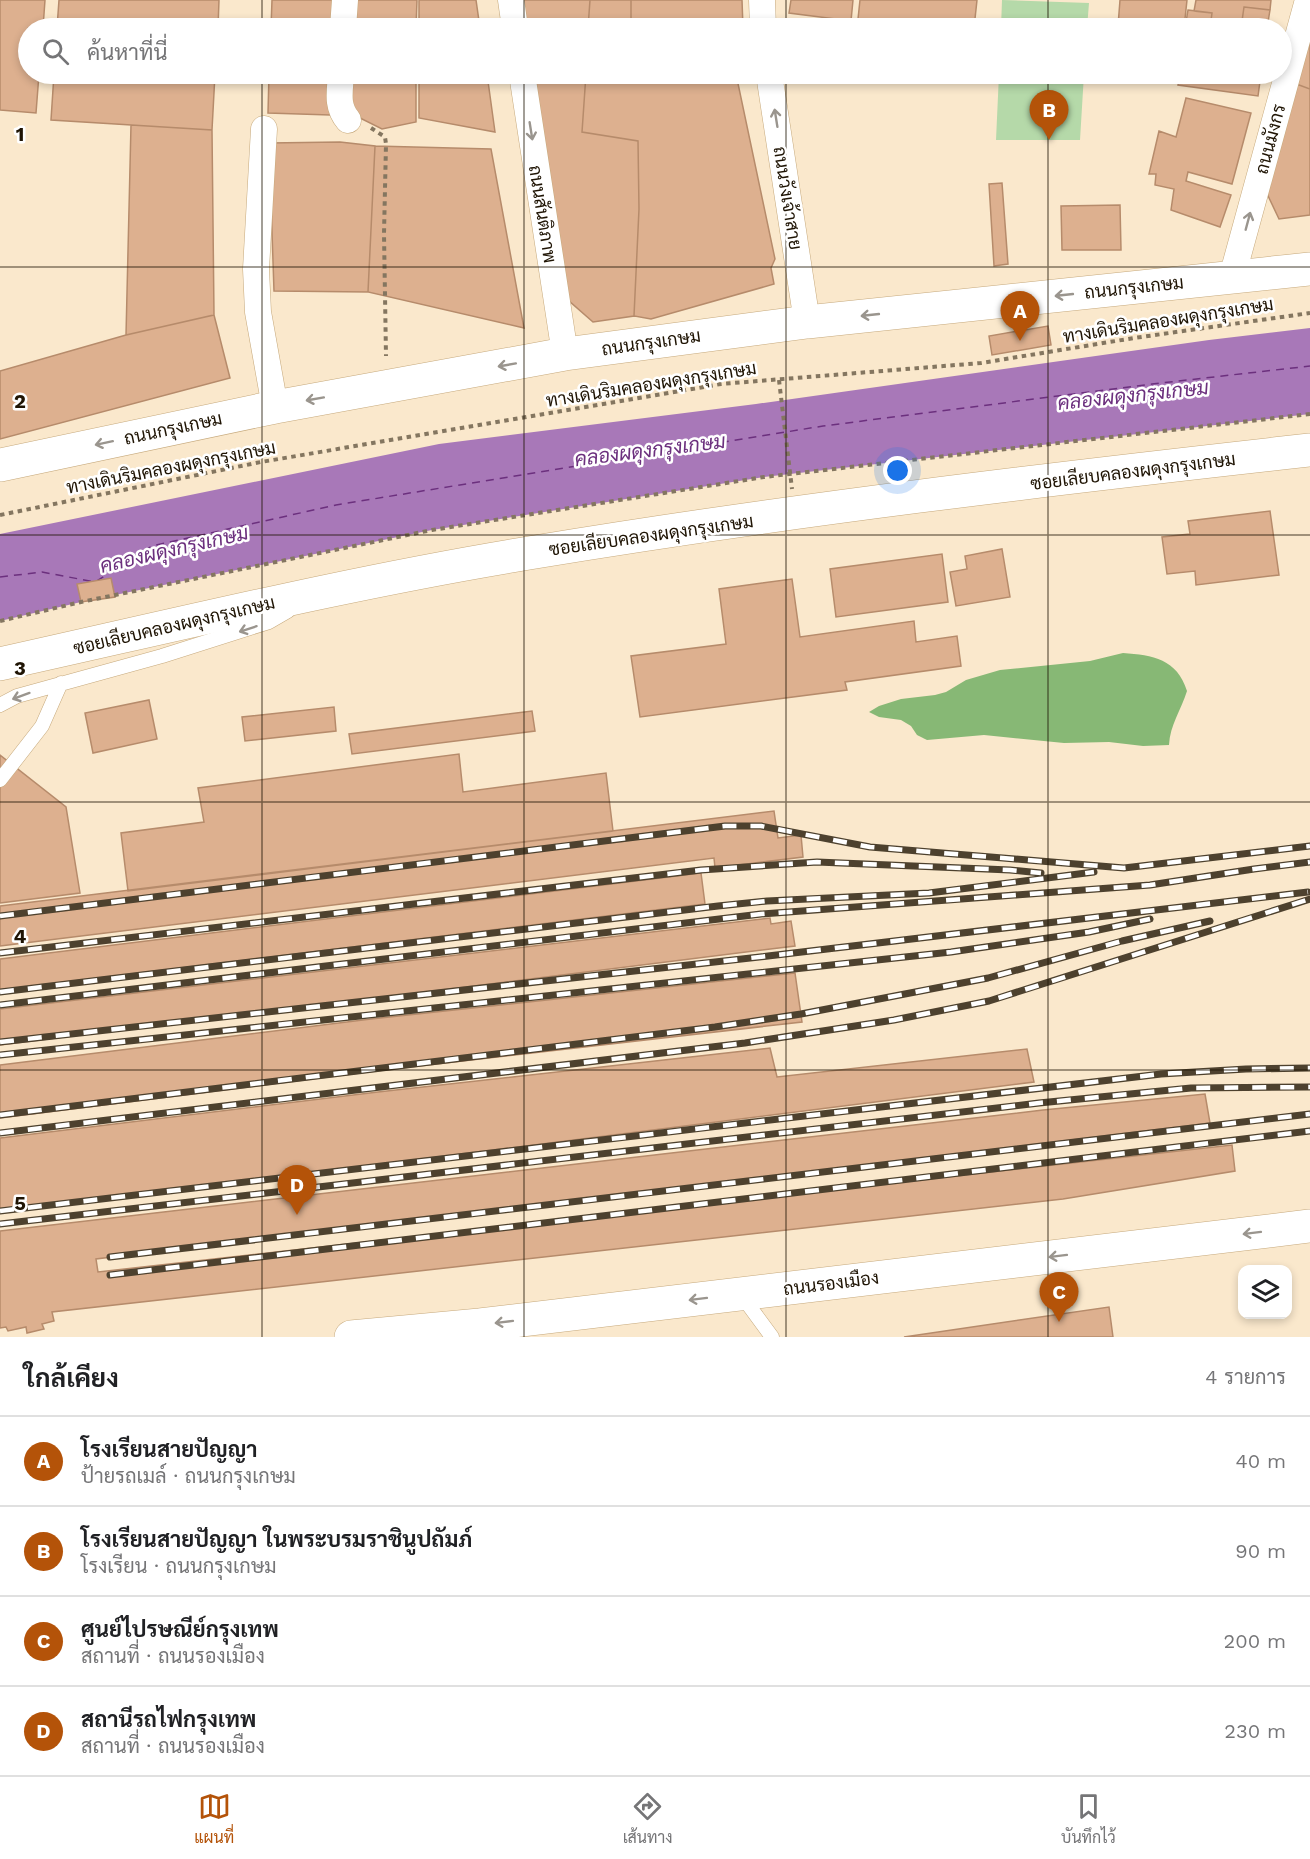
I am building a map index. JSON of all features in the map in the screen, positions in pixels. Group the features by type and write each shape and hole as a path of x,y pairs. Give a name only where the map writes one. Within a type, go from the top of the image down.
{"street":[{"path":"344,18 345,0"},
{"path":"510,0 513,18"},
{"path":"762,0 763,18"},
{"name":"ถนนมังกร","path":"1292,58 1308,0"},
{"path":"340,84 339,105 348,120"},
{"name":"ถนนสันติภาพ","path":"524,84 565,354"},
{"name":"ถนนวังเจ้าสาย","path":"771,84 807,321"},
{"name":"ถนนมังกร","path":"1232,277 1285,84"},
{"path":"264,129 256,269 258,312 275,406"},
{"name":"ถนนกรุงเกษม","path":"0,465 275,406 565,354 807,321 1310,269"},
{"name":"ซอยเลียบคลองผดุงกรุงเกษม","path":"0,664 81,662 319,593 528,553 780,516 1125,471 1310,450"},
{"name":"ถนนรองเมือง","path":"351,1337 480,1325 1310,1226"}],"lane":[{"path":"0,780 42,726 61,683 81,662"},
{"path":"0,705 17,696 61,683"},
{"path":"741,1294 772,1337"}],"path":[{"path":"348,120 381,132 385,137 386,386"},
{"name":"ทางเดินริมคลองผดุงกรุงเกษม","path":"0,515 261,462 721,384 981,363 1310,313"},
{"path":"779,380 792,489"}],"green space":[{"path":"1002,0 1089,3 1088,18 1001,18"},
{"path":"999,84 1083,84 1080,140 996,140"},
{"path":"1123,653 1154,657 1170,665 1183,680 1187,691 1174,724 1169,745 1143,746 1109,742 1064,743 984,735 927,740 917,735 911,726 901,720 879,717 869,712 901,699 946,692 966,680 1000,670 1090,661"}],"water":[{"name":"คลองผดุงกรุงเกษม","path":"1310,328 1310,414 764,477 432,530 81,602 0,621 0,534 439,444 756,404 1209,340"}],"building":[{"path":"0,0 45,0 44,18 18,18 18,84 38,84 36,113 0,110"},
{"path":"59,0 219,0 218,18 58,18"},
{"path":"272,0 335,0 334,18 271,18"},
{"path":"353,0 417,0 416,18 352,18"},
{"path":"419,0 476,0 479,18 419,18"},
{"path":"522,0 590,0 589,18 525,18"},
{"path":"590,0 631,0 631,18 589,18"},
{"path":"631,0 742,0 743,18 631,18"},
{"path":"791,0 853,0 851,18 828,18 789,13"},
{"path":"860,0 977,0 975,18 858,18"},
{"path":"1120,0 1187,0 1185,18 1119,18"},
{"path":"1196,0 1271,0 1270,10 1244,7 1242,18 1211,18 1212,13 1194,11"},
{"path":"1244,7 1270,10 1269,18 1242,18"},
{"path":"1188,10 1212,13 1211,18 1187,18"},
{"path":"1310,16 1310,89 1292,82"},
{"path":"1292,82 1310,89 1310,215 1279,219 1262,183 1290,84"},
{"path":"53,84 214,84 212,130 51,120"},
{"path":"269,84 332,84 330,115 268,113"},
{"path":"346,84 416,84 416,122 382,129 344,110"},
{"path":"419,84 488,84 495,132 419,118"},
{"path":"536,84 585,84 582,132 638,141 639,209 634,316 593,322 568,300"},
{"path":"585,84 738,84 775,259 771,268 774,284 651,319 634,316 639,209 638,141 582,132"},
{"path":"1178,84 1260,84 1258,96"},
{"path":"1186,98 1251,113 1232,184 1188,172 1186,181 1231,195 1220,227 1171,210 1174,189 1155,185 1156,174 1149,174 1159,131 1176,137"},
{"path":"131,125 212,130 214,315 126,335"},
{"path":"340,142 375,146 368,292 274,291 269,143"},
{"path":"375,146 491,149 524,328 368,292"},
{"path":"1002,183 1008,264 994,266 989,184"},
{"path":"1120,205 1121,250 1062,250 1061,206"},
{"path":"214,315 230,378 0,439 0,371 126,335"},
{"path":"1048,326 1051,345 992,355 989,336"},
{"path":"1270,511 1279,575 1196,585 1195,571 1167,574 1162,537 1190,534 1188,521"},
{"path":"1002,549 1010,597 956,606 950,572 967,569 965,556"},
{"path":"942,554 948,602 836,617 830,569"},
{"path":"111,578 115,597 81,602 77,584"},
{"path":"792,579 800,637 914,621 916,642 957,636 961,666 845,682 847,690 640,717 631,656 726,644 719,589"},
{"path":"149,700 157,739 93,753 85,713"},
{"path":"334,707 336,731 245,741 242,717"},
{"path":"532,711 535,731 352,754 349,734"},
{"path":"459,754 463,792 606,773 613,831 128,891 121,833 204,822 198,788"},
{"path":"0,755 66,807 80,893 0,903"},
{"path":"774,811 778,838 801,835 803,857 715,868 714,858 0,946 0,906"},
{"path":"701,873 705,904 0,990 0,959"},
{"path":"770,918 771,924 791,921 795,946 0,1045 0,1009"},
{"path":"795,973 802,1022 376,1071 0,1118 0,1065 371,1019"},
{"path":"770,1048 777,1077 1027,1049 1034,1082 0,1212 0,1138 378,1092"},
{"path":"1205,1094 1210,1123 96,1259 98,1272 1232,1145 1235,1171 1063,1199 52,1312 54,1321 42,1324 44,1329 27,1333 26,1327 8,1331 6,1327 0,1328 0,1231 1043,1110"},
{"path":"1109,1307 1113,1337 904,1337"}],"ferry route":[{"path":"0,577 42,572 95,582 152,546 336,505 823,426 1310,366"}],"railway":[{"path":"0,916 725,826 761,826 870,847 1124,868 1310,846"},
{"path":"0,953 701,870 817,862 1041,873"},
{"path":"0,1005 761,914 1150,885 1310,862"},
{"path":"0,992 718,906 767,901 929,893 1094,872"},
{"path":"0,1042 768,956 1308,892"},
{"path":"0,1133 745,1043 894,1020 989,1001 1310,899"},
{"path":"0,1055 951,952 1089,932 1150,919"},
{"path":"0,1115 715,1027 801,1014 988,978 1122,941 1210,921"},
{"path":"0,1211 1161,1074 1310,1068"},
{"path":"0,1224 1039,1103 1191,1088 1310,1087"},
{"path":"110,1257 1310,1114"},
{"path":"110,1275 1310,1131"}],"place":[{"name":"โรงเรียนสายปัญญา ในพระบรมราชินูปถัมภ์","path":"1049,140"},
{"name":"โรงเรียนสายปัญญา","path":"1020,341"},
{"name":"สถานีรถไฟกรุงเทพ","path":"297,1215"},
{"name":"ศูนย์ไปรษณีย์กรุงเทพ","path":"1059,1322"}]}
